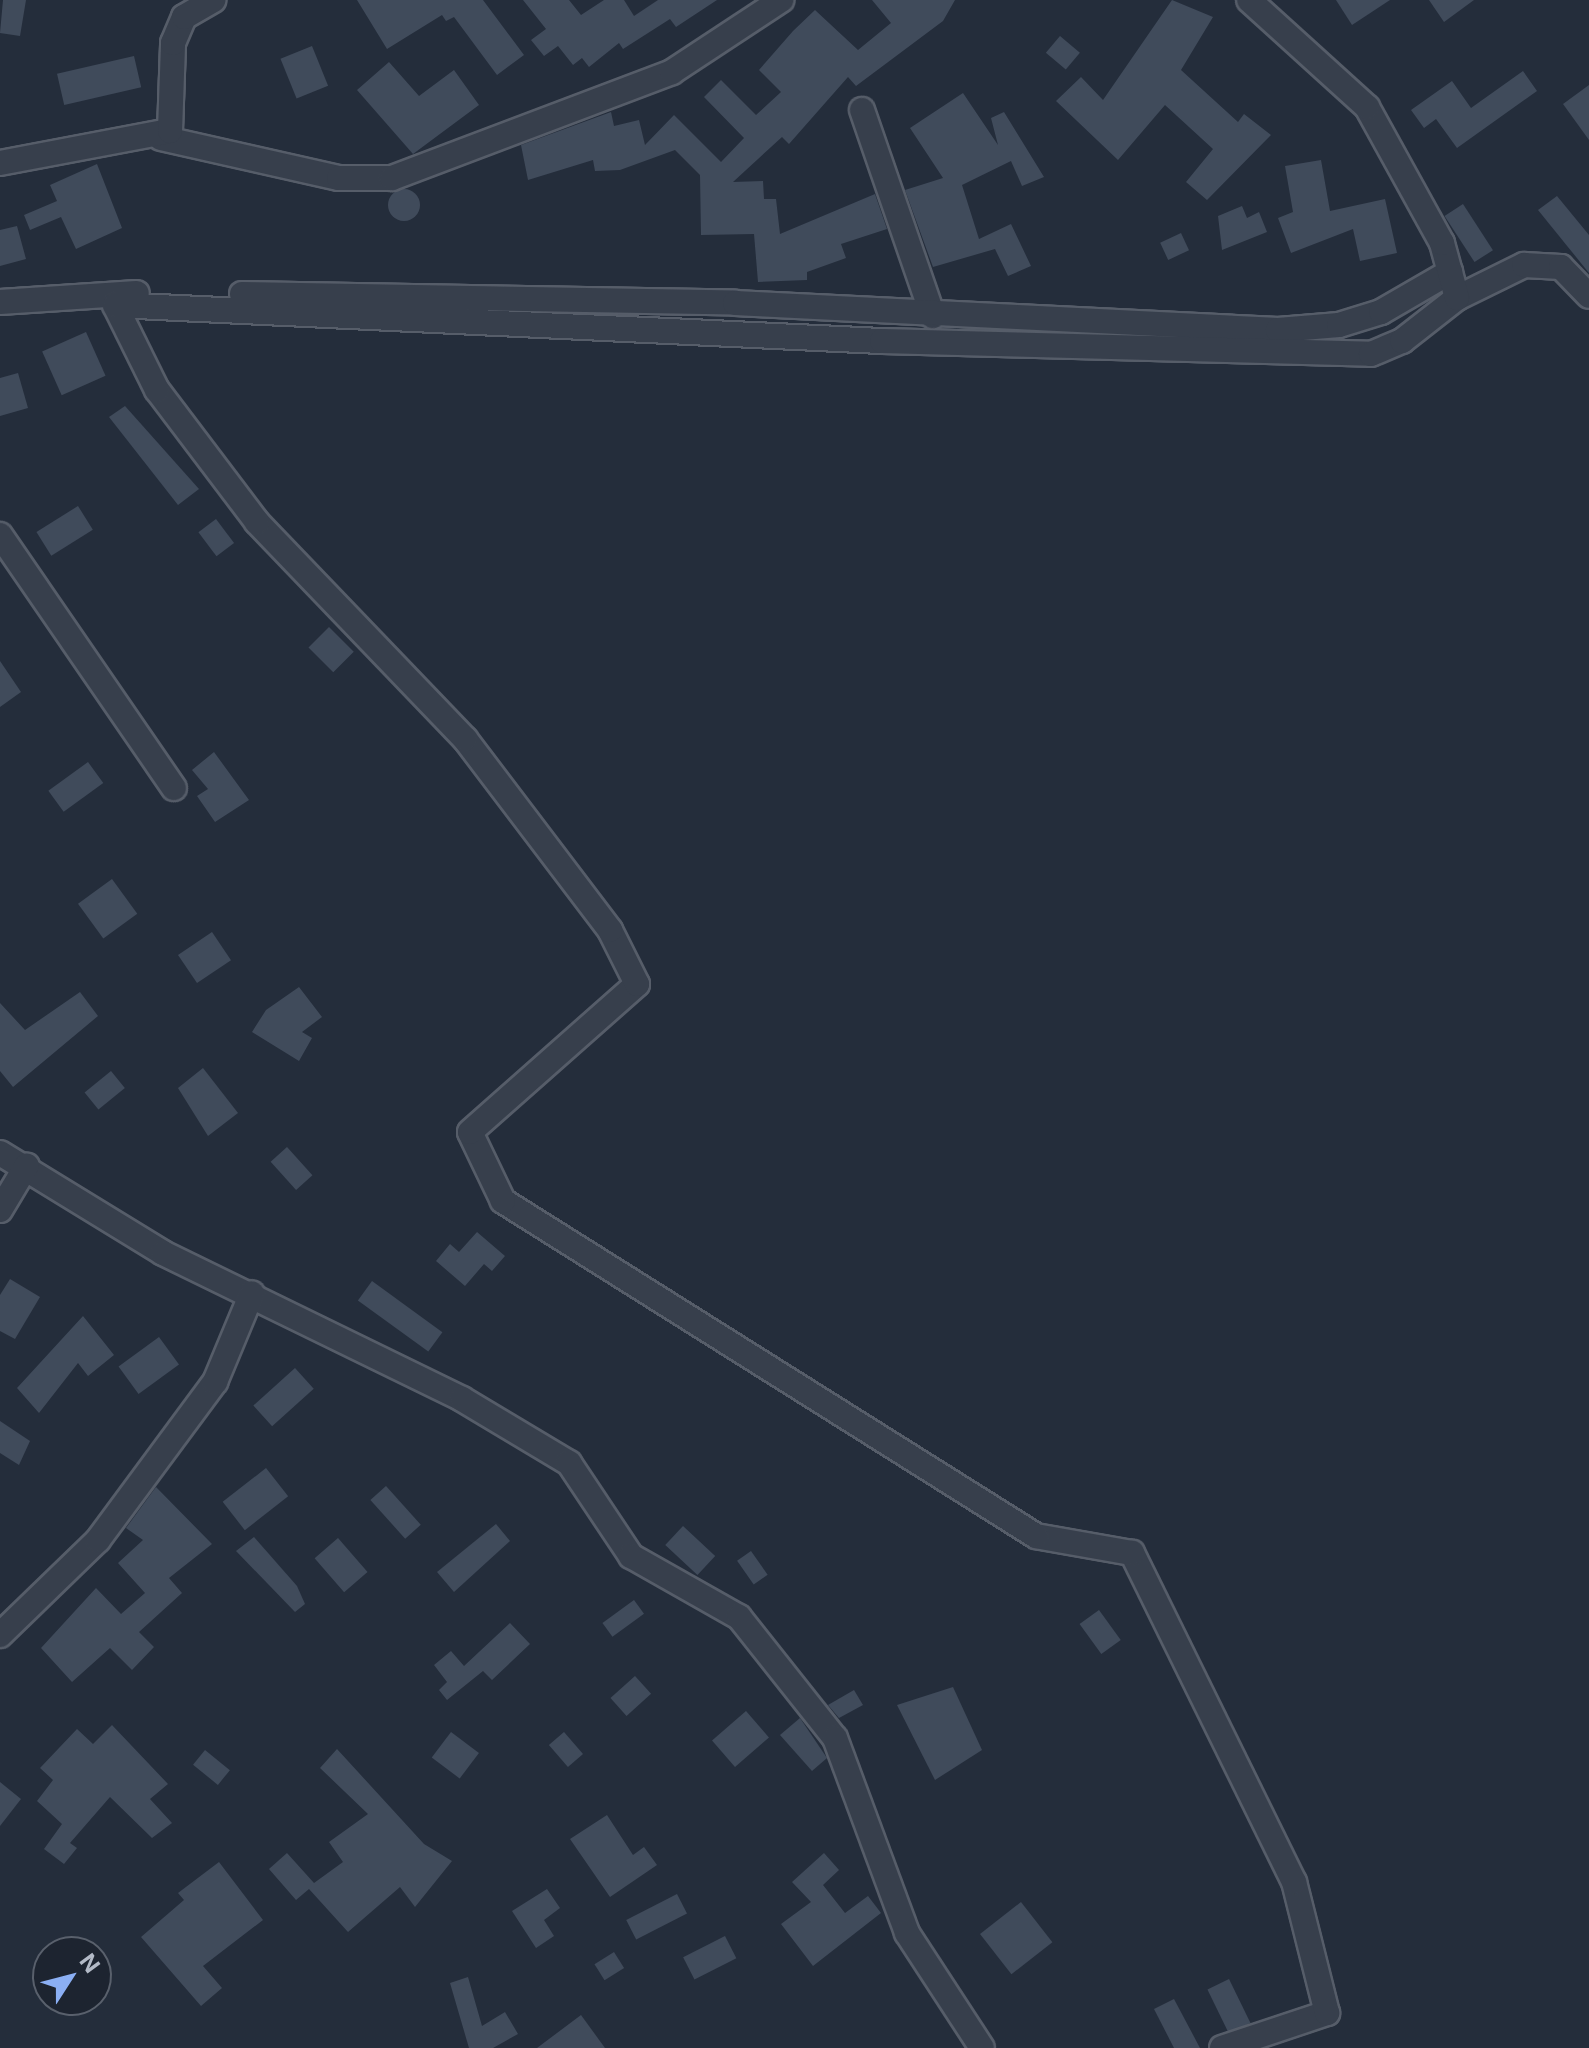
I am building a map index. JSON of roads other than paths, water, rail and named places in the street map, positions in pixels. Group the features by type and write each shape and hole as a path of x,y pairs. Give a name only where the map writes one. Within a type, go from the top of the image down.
{"street":[{"path":"161,138 173,120 173,43 184,17 214,0"},
{"path":"0,163 161,138 339,178 392,178 672,72 781,0"},
{"path":"1249,0 1367,107 1442,243 1457,298"},
{"path":"862,110 933,316"},
{"path":"1222,2048 1327,2013 1294,1882 1132,1553 1036,1536 503,1201 470,1132 637,984 610,930 465,739 257,522 157,390 115,305 1305,355 1371,354 1402,341 1457,298 1524,265 1561,267 1589,296"},
{"path":"0,302 101,292 735,303 933,316 1278,330 1339,325 1381,312 1450,272"},
{"path":"0,535 174,788"},
{"path":"0,1153 27,1165 163,1253 252,1293 569,1463 631,1556 739,1617 835,1738 907,1933 982,2048"},
{"path":"0,1210 27,1165"},
{"path":"0,1635 98,1540 215,1382 252,1293"}]}
